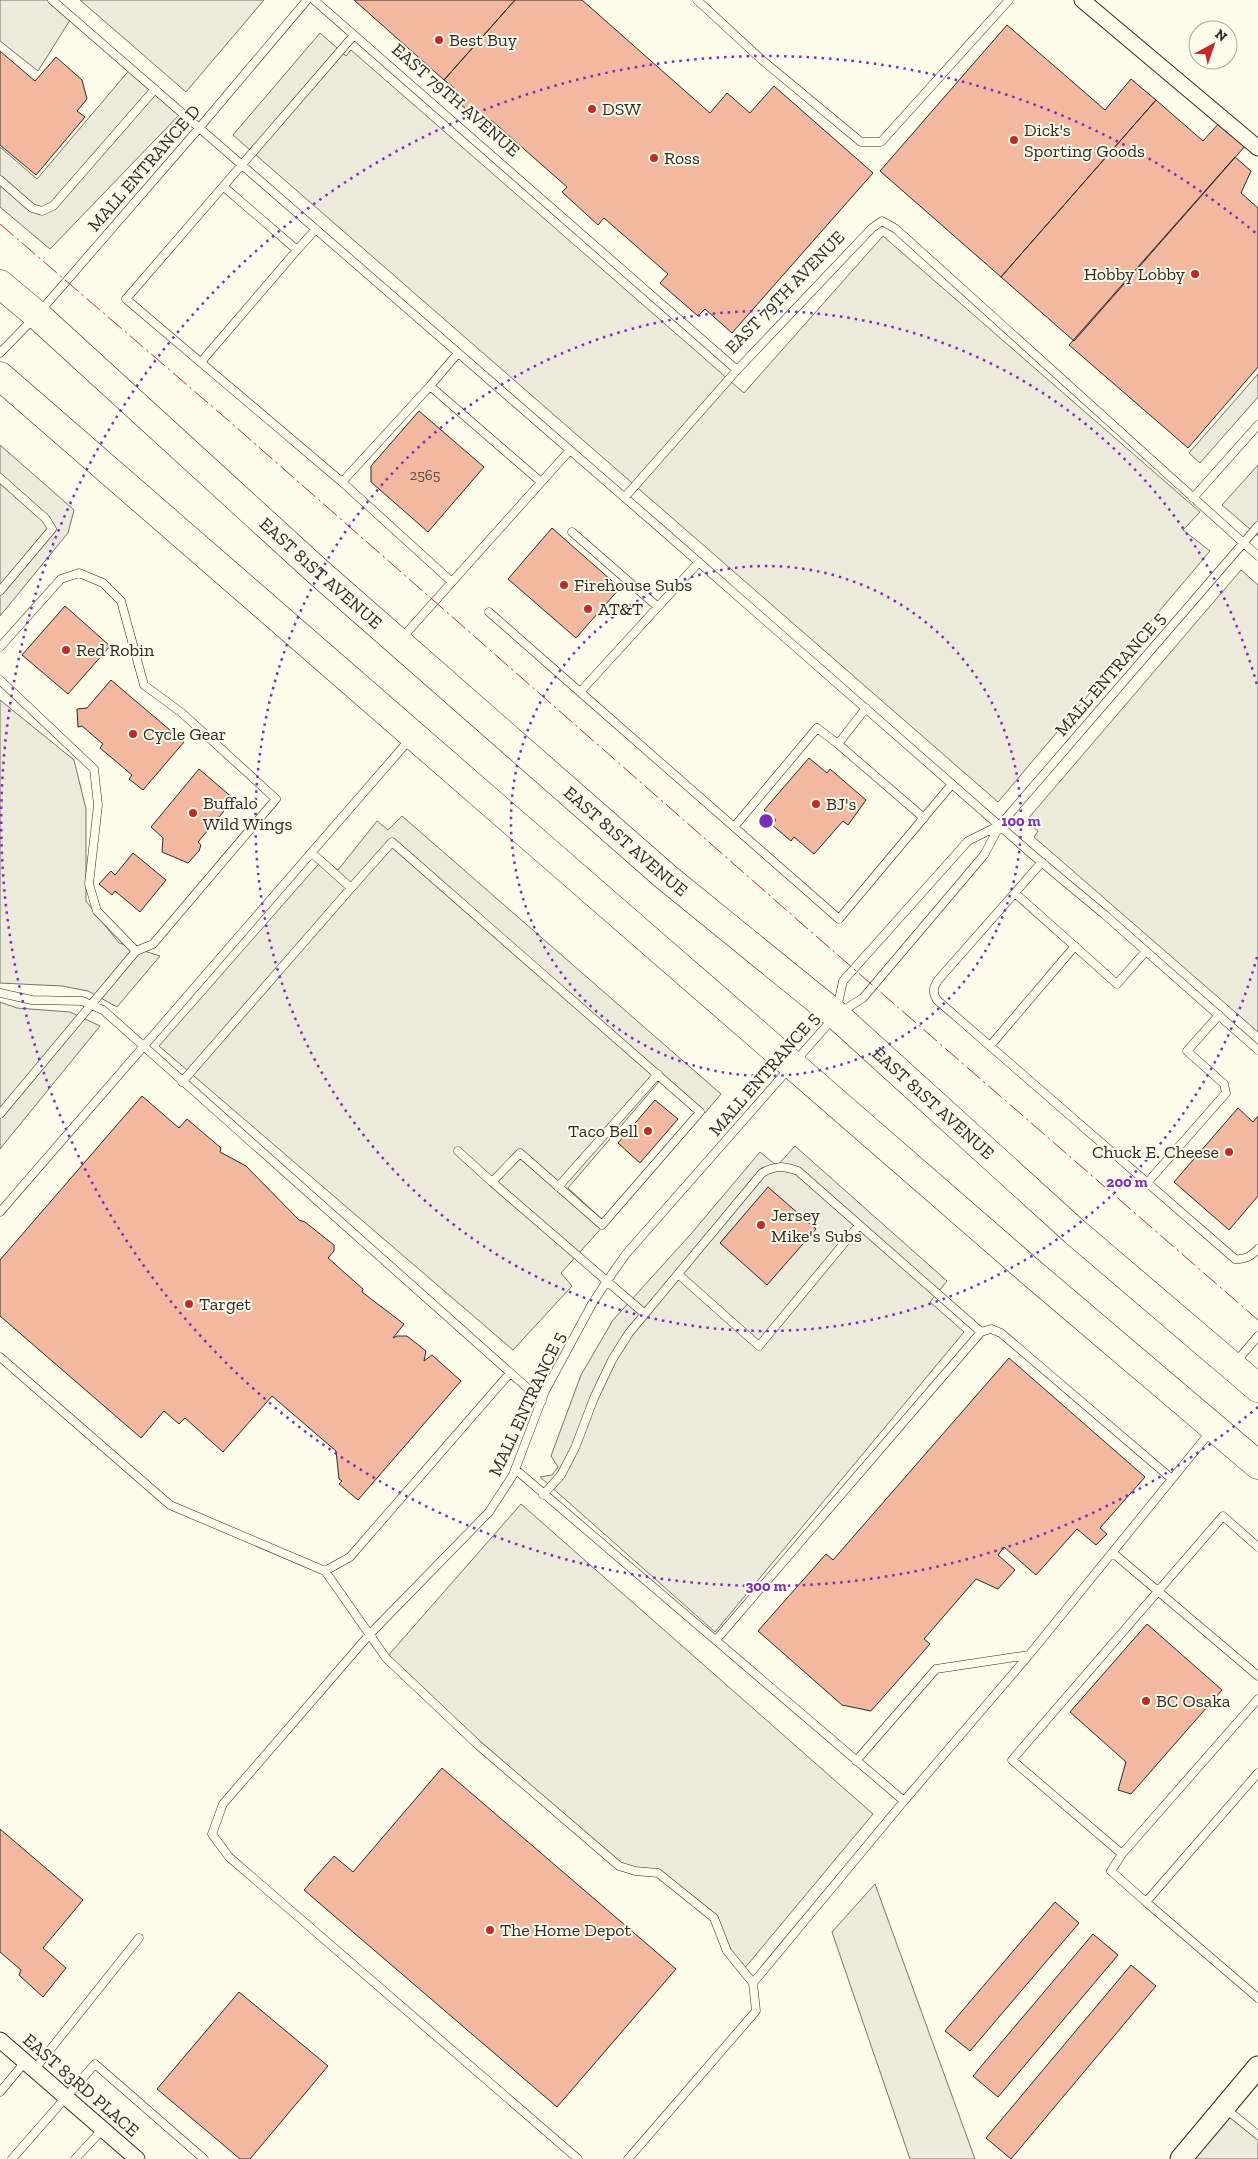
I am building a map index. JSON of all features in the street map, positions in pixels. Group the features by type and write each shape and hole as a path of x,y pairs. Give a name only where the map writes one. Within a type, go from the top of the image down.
{"highway":[{"name":"EAST 81ST AVENUE","path":"0,284 37,315 316,570 398,642 666,877 836,1015 1075,1232 1258,1388"},
{"path":"0,376 1033,1274 1258,1465"}],"street":[{"path":"1082,0 1258,148"},
{"name":"EAST 83RD PLACE","path":"0,2040 138,2159"},
{"path":"1182,2159 1258,2067"}],"lane":[{"path":"52,0 244,165 1258,1050"},
{"name":"MALL ENTRANCE D","path":"0,353 37,315 307,0"},
{"name":"EAST 79TH AVENUE","path":"314,0 738,370 872,228 882,221 896,229 1258,556"},
{"path":"696,0 762,60 862,142 882,142 1009,0"},
{"path":"354,36 126,299 342,482 452,582"},
{"path":"0,180 32,208 42,211 53,206 155,89"},
{"path":"224,187 297,250"},
{"path":"201,362 316,229"},
{"path":"342,482 458,353"},
{"path":"625,497 738,370"},
{"path":"430,386 542,482"},
{"path":"1193,498 1258,425"},
{"path":"398,642 570,450"},
{"path":"0,478 46,519 52,529 0,591"},
{"name":"MALL ENTRANCE 5","path":"578,2159 229,1857 212,1834 223,1804 368,1635 489,1512 515,1469 542,1401 587,1313 626,1254 836,1015 863,998 984,855 1000,825 1258,526"},
{"path":"572,532 658,607"},
{"path":"580,692 699,562"},
{"path":"0,648 61,579 80,573 103,584 121,601 144,685 182,713 276,799 153,944 136,951 0,1114"},
{"path":"489,612 839,919 952,784"},
{"path":"0,680 94,769 98,804 89,884 97,911 136,951"},
{"path":"838,744 866,708"},
{"path":"734,827 817,728 924,818"},
{"path":"0,1212 414,735"},
{"name":"MALL ENTRANCE 5","path":"836,1015 843,981 968,841 1000,825"},
{"path":"182,1082 392,842 700,1112 602,1225 520,1153 492,1182"},
{"path":"312,853 351,888"},
{"path":"1042,862 934,986 933,994 937,1000 1235,1259 1249,1257 1258,1249"},
{"path":"1015,893 1117,984 1146,951"},
{"path":"990,1046 1075,946"},
{"path":"0,993 32,1000 82,1001 103,1010 542,1401"},
{"path":"1147,1183 1226,1093 1224,1084 1187,1051 1219,1015"},
{"path":"558,1187 658,1074"},
{"path":"458,1151 645,1314"},
{"path":"543,1495 561,1474 575,1448 594,1398 612,1360 629,1333 762,1173 773,1167 798,1171 981,1332"},
{"path":"678,1274 759,1346 859,1225"},
{"path":"716,1640 981,1332 992,1330 1001,1333 1172,1479"},
{"path":"1232,1366 1258,1336"},
{"path":"0,1357 170,1505 325,1570 368,1635 386,1658 478,1745 619,1866 635,1871 658,1873 714,1918 727,1951 753,1983 756,2011 628,2159"},
{"path":"325,1570 350,1557 510,1374"},
{"path":"753,1983 904,1801 1029,1655 1214,1428"},
{"path":"515,1469 543,1495 904,1801"},
{"path":"1122,1854 1012,1760 1223,1516 1258,1547"},
{"path":"1112,1553 1258,1676"},
{"path":"856,1761 936,1670 1029,1655"},
{"path":"1258,1699 1122,1854 1111,1871 1258,1998"},
{"path":"1146,1902 1258,1773"},
{"path":"0,2092 30,2066 139,1938"},
{"path":"12,2159 95,2064 204,2159"},
{"path":"1224,2108 1258,2135"},
{"path":"75,2159 103,2129"}],"shaded area":[{"path":"0,0 52,0 72,17 38,71 0,41"},
{"path":"80,0 264,0 186,92"},
{"path":"320,33 346,56 351,50 744,393 883,236 1200,512 1183,530 1210,551 998,802 233,135"},
{"path":"131,68 182,112 50,249 0,207 0,147 37,179"},
{"path":"1258,374 1258,397 1200,463 1189,453"},
{"path":"0,445 74,510 68,533 0,616"},
{"path":"1258,465 1258,536 1222,505"},
{"path":"1241,570 1258,585 1258,1032 1034,837 1038,831 1026,821"},
{"path":"0,700 74,760 86,809 86,901 119,943 160,956 117,1007 88,991 62,986 0,983"},
{"path":"402,816 721,1094 705,1113 663,1077 568,1188 606,1223 561,1273 572,1286 513,1350 159,1046 323,859 338,870 377,821 388,830"},
{"path":"0,1002 17,1008 70,1012 100,1026 0,1149"},
{"path":"795,1146 947,1281 930,1302 964,1332 715,1632 540,1477 552,1475 558,1467 551,1456 581,1375 613,1320 690,1235 760,1152 777,1166"},
{"path":"521,1504 873,1814 744,1969 727,1951 714,1918 658,1873 619,1866 386,1658"},
{"path":"875,1884 975,2159 910,2159 832,1932"},
{"path":"1224,2108 1258,2136 1258,2159 1182,2159"}],"building":[{"name":"Best Buy","path":"354,0 515,0 444,80"},
{"path":"515,0 582,0 710,113 727,93 750,113 774,86 873,173 732,333 705,309 698,316 660,283 668,274 604,218 598,225 562,192 567,187 491,120 486,127 449,94 454,88 444,80"},
{"name":"Dick's Sporting Goods","path":"1007,25 1105,110 1131,79 1156,100 1001,277 880,171"},
{"path":"0,51 35,81 56,57 82,80 87,99 77,111 85,117 36,175 0,145"},
{"path":"1156,100 1203,141 1220,122 1246,145 1074,341 1001,277"},
{"name":"Hobby Lobby","path":"1235,157 1251,171 1241,193 1258,208 1258,367 1188,448 1069,345"},
{"path":"419,411 484,467 428,532 371,482 371,466"},
{"path":"552,528 620,588 576,638 508,579"},
{"name":"Red Robin","path":"65,606 110,646 68,694 22,655"},
{"name":"Cycle Gear","path":"111,680 184,742 143,790 129,779 132,775 100,748 103,744 82,726 78,727 77,709 87,708"},
{"name":"BJ's","path":"809,758 827,773 830,769 866,800 848,825 843,821 814,854 794,837 791,841 772,825 776,820 764,810"},
{"name":"Buffalo Wild Wings","path":"199,769 234,799 198,842 201,845 199,851 188,863 162,852 163,838 151,827"},
{"path":"133,853 166,880 140,912 115,891 112,895 99,884 111,871 115,875"},
{"name":"Target","path":"142,1096 179,1128 187,1119 221,1148 220,1152 246,1166 299,1220 305,1222 334,1245 334,1251 328,1258 363,1289 362,1292 404,1324 393,1338 407,1336 426,1351 424,1361 432,1355 461,1381 358,1500 339,1484 342,1481 339,1479 336,1451 272,1396 223,1452 185,1418 179,1424 164,1411 141,1438 0,1316 0,1260"},
{"name":"Taco Bell","path":"655,1100 678,1119 640,1163 618,1143"},
{"name":"Chuck E. Cheese","path":"1238,1108 1253,1122 1258,1116 1258,1196 1229,1230 1174,1182"},
{"path":"768,1187 816,1229 767,1285 720,1243"},
{"path":"1009,1358 1145,1477 1100,1528 1107,1534 1096,1545 1077,1529 1036,1575 1004,1547 998,1555 1015,1570 998,1589 976,1579 924,1639 930,1644 871,1711 842,1705 758,1631 826,1554 833,1560"},
{"name":"BC Osaka","path":"1147,1624 1222,1690 1131,1794 1118,1790 1126,1762 1070,1712"},
{"name":"The Home Depot","path":"442,1768 676,1969 557,2107 304,1890 334,1856 353,1872"},
{"path":"0,1829 83,1900 43,1948 66,1968 43,1997 19,1975 21,1970 0,1952"},
{"path":"1055,1902 1079,1923 970,2051 945,2031"},
{"path":"1093,1934 1118,1955 998,2097 973,2076"},
{"path":"1131,1965 1156,1986 1011,2159 986,2138"},
{"path":"239,1992 328,2066 250,2159 240,2159 157,2089"}],"power":[{"path":"0,224 229,421 809,930 1258,1320"}],"place":[{"name":"Best Buy","path":"439,40"},
{"name":"DSW","path":"592,109"},
{"name":"Dick's Sporting Goods","path":"1014,140"},
{"name":"Ross","path":"654,158"},
{"name":"Hobby Lobby","path":"1195,274"},
{"name":"Firehouse Subs","path":"564,585"},
{"name":"AT&T","path":"588,609"},
{"name":"Red Robin","path":"66,650"},
{"name":"Cycle Gear","path":"133,734"},
{"name":"BJ's","path":"816,804"},
{"name":"Buffalo Wild Wings","path":"193,813"},
{"name":"Taco Bell","path":"648,1131"},
{"name":"Chuck E. Cheese","path":"1229,1152"},
{"name":"Jersey Mike's Subs","path":"761,1225"},
{"name":"Target","path":"189,1304"},
{"name":"BC Osaka","path":"1146,1701"},
{"name":"The Home Depot","path":"490,1930"}]}
